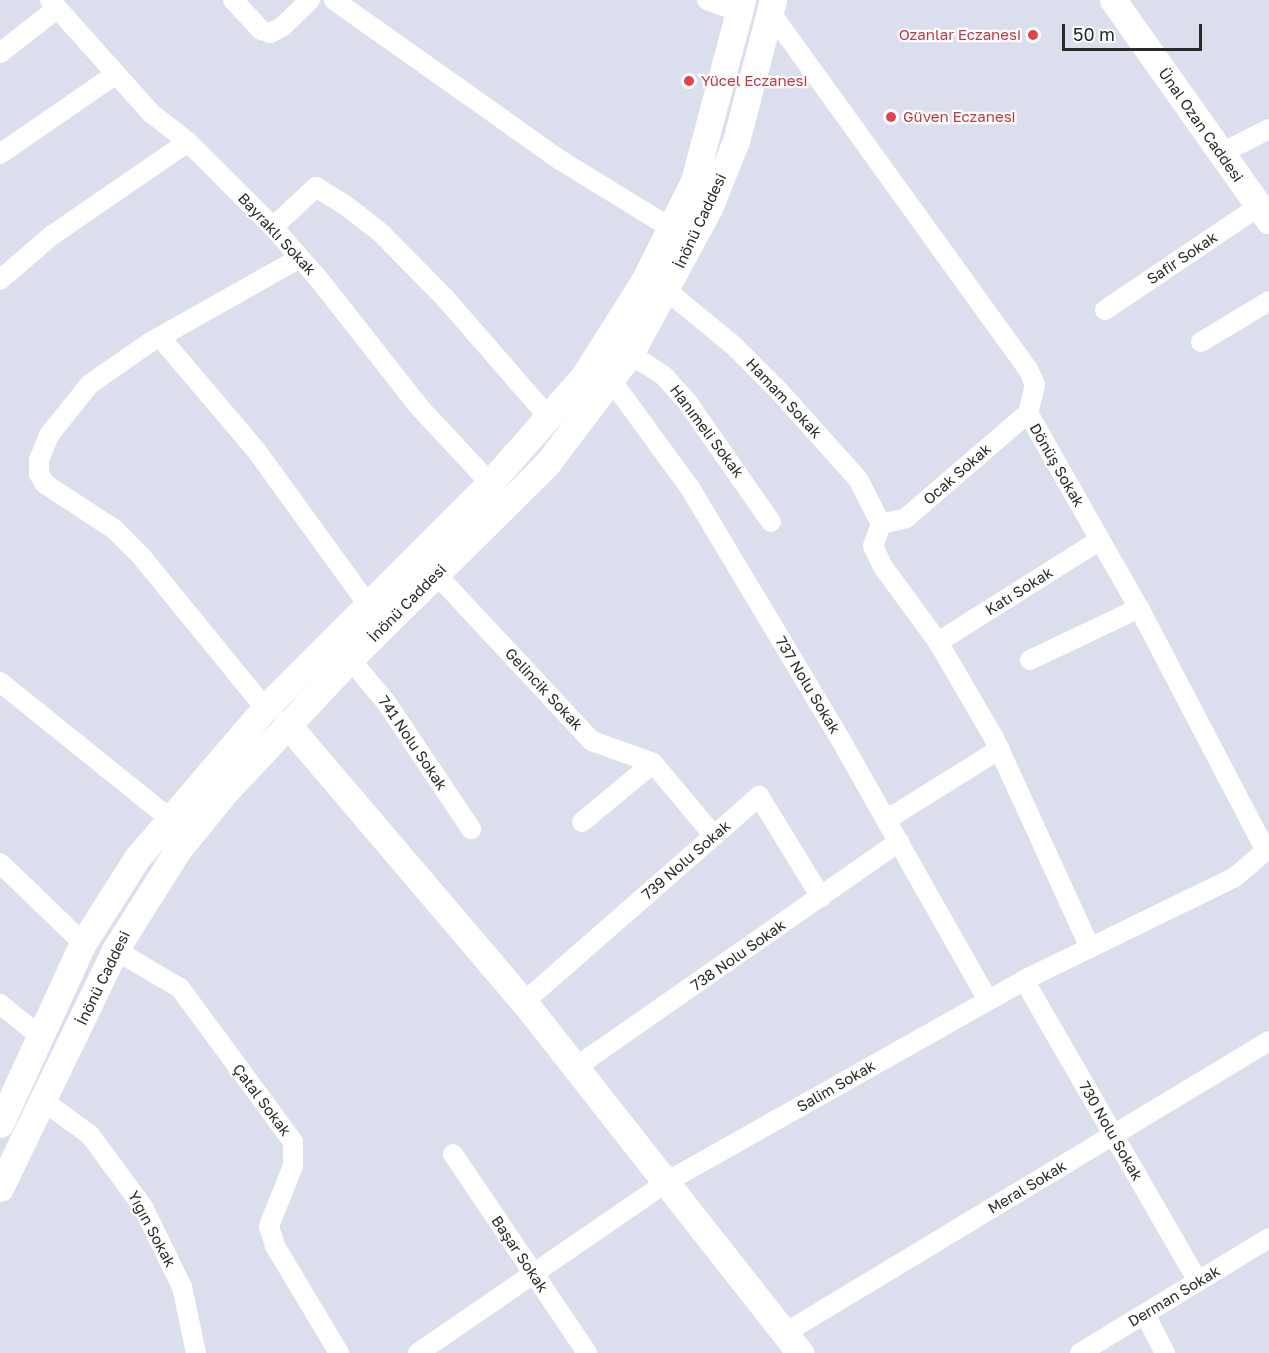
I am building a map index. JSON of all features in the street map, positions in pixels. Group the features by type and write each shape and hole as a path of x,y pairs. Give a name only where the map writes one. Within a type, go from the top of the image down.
{"main road":[{"name":"Ünal Ozan Caddesi","path":"1113,0 1264,213"},
{"name":"İnönü Caddesi","path":"0,1124 83,942 130,867 169,818 266,708 490,483 550,419 615,329 694,181 741,6"},
{"name":"İnönü Caddesi","path":"0,1188 45,1102 115,950 178,850 287,724 547,464 630,354 709,208 736,141 772,7"},
{"path":"287,724 524,1002 668,1181 792,1343"}],"street":[{"path":"233,0 261,30 270,33 282,27 310,0"},
{"path":"334,0 560,160 670,228"},
{"path":"707,0 741,6"},
{"path":"0,53 53,5"},
{"name":"Bayraklı Sokak","path":"53,5 151,113 188,142 273,228 298,259 317,277 421,409 490,483"},
{"name":"Dönüş Sokak","path":"772,7 1028,369 1035,385 1028,413 1139,608 1268,849"},
{"path":"0,154 116,74"},
{"path":"1220,154 1269,129"},
{"path":"0,280 51,236 188,142"},
{"path":"273,228 316,187 345,205 380,232 445,298 550,419"},
{"name":"Safir Sokak","path":"1105,310 1264,213"},
{"path":"266,708 141,556 114,529 45,484 39,474 39,460 50,435 90,384 160,337 298,259"},
{"name":"Hamam Sokak","path":"666,290 733,345 779,391 858,479 881,524"},
{"path":"1201,342 1269,301"},
{"path":"160,337 256,450 368,605"},
{"name":"Hanımeli Sokak","path":"630,354 664,376 688,403 771,522"},
{"name":"737 Nolu Sokak","path":"611,380 690,488 899,842 988,1000"},
{"name":"Ocak Sokak","path":"881,524 906,518 1028,413"},
{"path":"881,524 873,546 883,567 938,642 1000,749 1090,948"},
{"name":"Katı Sokak","path":"938,642 1100,540"},
{"name":"Gelincik Sokak","path":"436,574 592,741 652,763 714,836"},
{"path":"1030,660 1139,608"},
{"name":"741 Nolu Sokak","path":"350,659 386,702 471,829"},
{"path":"0,682 169,818"},
{"path":"886,820 1000,749"},
{"path":"582,822 652,763"},
{"name":"739 Nolu Sokak","path":"524,1002 759,796 821,897"},
{"name":"738 Nolu Sokak","path":"576,1067 899,842"},
{"name":"Salim Sokak","path":"418,1353 532,1272 668,1181 1024,980 1235,877 1268,849"},
{"path":"0,863 83,942"},
{"name":"Çatal Sokak","path":"115,950 180,988 293,1142 293,1166 269,1226 275,1246 339,1353"},
{"name":"730 Nolu Sokak","path":"1024,980 1198,1281"},
{"path":"0,1005 40,1036"},
{"name":"Meral Sokak","path":"792,1343 1113,1135 1269,1041"},
{"name":"Yığın Sokak","path":"45,1102 90,1135 143,1207 182,1287 196,1353"},
{"name":"Başar Sokak","path":"453,1154 587,1353"},
{"name":"Derman Sokak","path":"1080,1353 1269,1238"},
{"path":"1145,1314 1165,1353"}],"place":[{"name":"Ozanlar Eczanesi","path":"1033,35"},
{"name":"Yücel Eczanesi","path":"689,81"},
{"name":"Güven Eczanesi","path":"891,117"}]}
